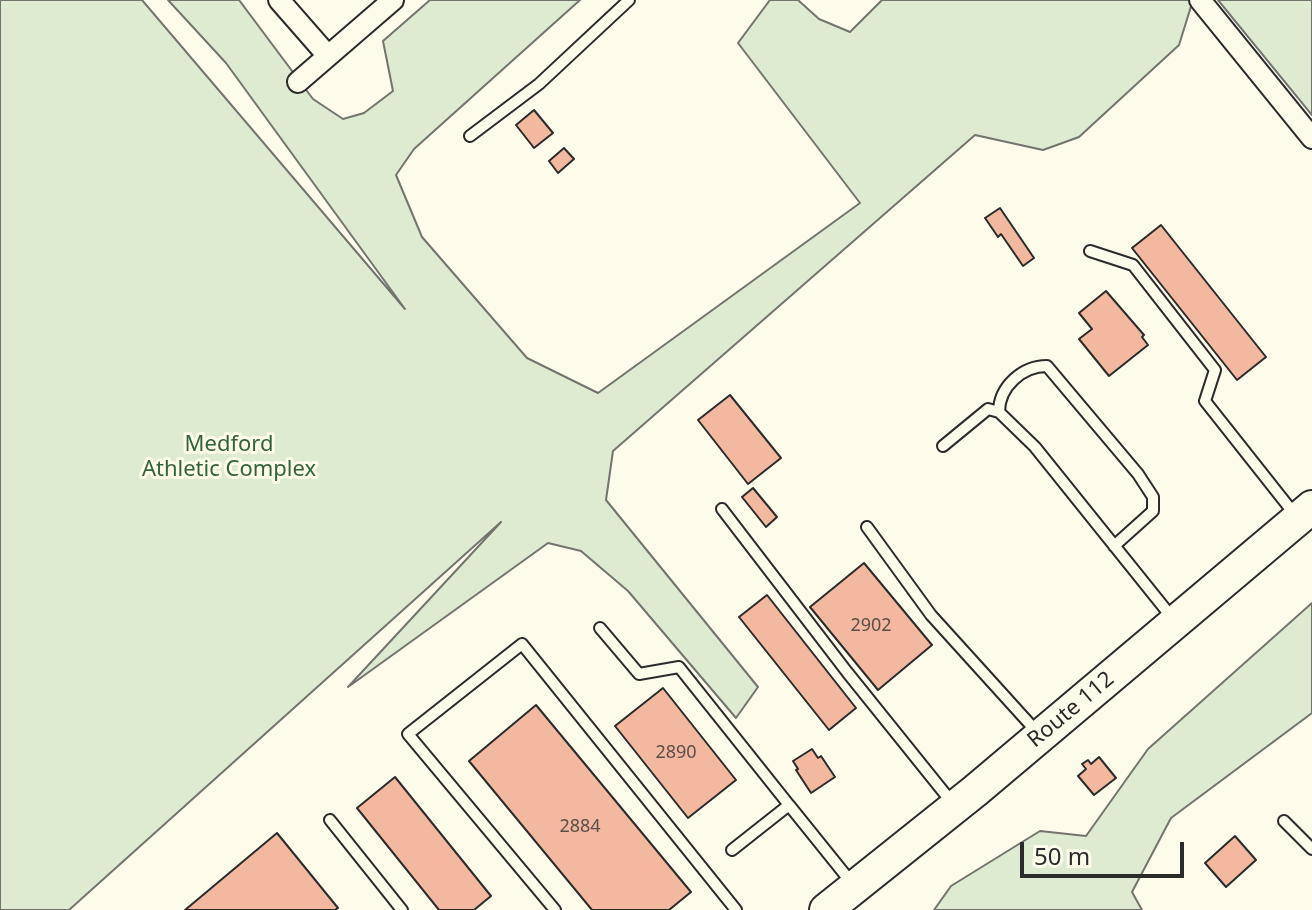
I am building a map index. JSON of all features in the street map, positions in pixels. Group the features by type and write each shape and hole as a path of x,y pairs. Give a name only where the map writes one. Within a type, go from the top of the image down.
{"main road":[{"name":"Route 112","path":"826,910 1040,736 1305,512"}],"street":[{"path":"279,0 328,56"},
{"path":"298,82 393,0"},
{"path":"1200,0 1312,138"}],"lane":[{"path":"470,136 539,84 629,0"},
{"path":"1090,251 1133,265 1215,370 1205,401 1305,512"},
{"path":"999,412 999,399 1012,380 1033,366 1047,366 1138,474 1153,497 1153,511 1114,546"},
{"path":"943,446 988,409 999,412 1035,447 1175,622"},
{"path":"722,509 955,806"},
{"path":"867,527 931,615 1040,736"},
{"path":"600,628 639,674 679,667 855,887"},
{"path":"555,910 408,734 522,644 736,910"},
{"path":"732,850 789,805"},
{"path":"330,820 402,910"},
{"path":"1284,821 1312,849"}],"green space":[{"name":"Medford Athletic Complex","path":"0,0 142,0 405,309 226,63 168,0 239,0 313,99 343,119 364,113 393,91 383,41 430,0 580,0 414,149 396,175 422,237 527,358 598,393 860,203 738,43 770,0 798,0 819,19 850,32 882,0 1193,0 1179,45 1079,137 1043,150 975,135 613,451 606,500 758,687 736,718 628,591 581,551 548,543 348,687 501,522 69,910 0,910"},
{"path":"1218,0 1312,0 1312,115"},
{"path":"1312,603 1312,713 1171,818 1132,892 1142,910 934,910 951,886 1040,831 1086,836 1148,749"}],"building":[{"path":"534,110 553,133 534,148 516,125"},
{"path":"564,148 574,159 558,173 549,161"},
{"path":"1000,208 1034,258 1023,266 1001,234 998,237 985,218"},
{"path":"1161,225 1266,357 1237,380 1132,248"},
{"path":"1106,291 1144,335 1142,337 1148,345 1109,376 1079,339 1092,329 1079,313"},
{"path":"730,395 781,458 748,484 698,420"},
{"path":"753,488 777,517 766,527 742,497"},
{"path":"864,563 932,645 878,690 810,607"},
{"path":"767,595 856,708 829,730 739,617"},
{"path":"663,688 736,780 688,818 615,726"},
{"path":"536,705 691,892 669,910 592,910 469,761"},
{"path":"812,749 818,758 821,756 835,777 811,793 793,761"},
{"path":"1099,757 1116,778 1094,795 1078,776 1086,769 1082,764 1088,760 1091,764"},
{"path":"395,777 491,896 474,910 439,910 357,808"},
{"path":"277,833 338,908 185,910"},
{"path":"1235,836 1256,860 1226,887 1205,863"}]}
